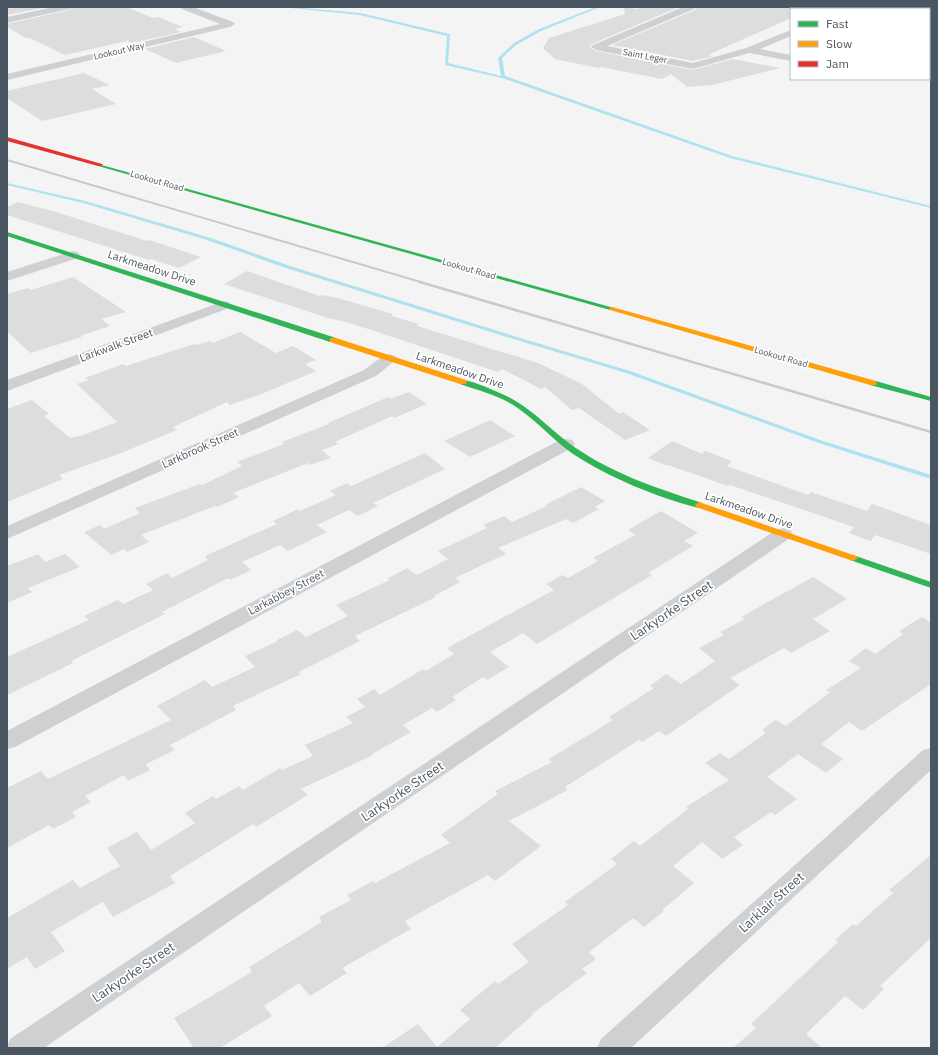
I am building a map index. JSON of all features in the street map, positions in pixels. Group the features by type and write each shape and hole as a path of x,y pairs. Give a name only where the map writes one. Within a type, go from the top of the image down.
{"street":[{"path":"7,20 66,7"},
{"name":"Lookout Way","path":"7,77 230,24 185,7"},
{"name":"Saint Leger","path":"691,7 596,47 693,66 749,50"},
{"path":"749,50 790,32"},
{"path":"749,50 790,58"},
{"name":"Lookout Road","path":"7,139 931,399"},
{"name":"Larkmeadow Drive","path":"7,234 503,397 533,416 566,444 600,466 628,480 931,585"},
{"path":"7,277 73,255"},
{"name":"Larkwalk Street","path":"7,386 224,305"},
{"name":"Larkbrook Street","path":"7,533 370,373 389,359"},
{"name":"Larkabbey Street","path":"7,741 566,444"},
{"name":"Larkyorke Street","path":"20,1048 783,534"},
{"name":"Larklair Street","path":"611,1048 931,756"}],"building":[{"path":"7,7 47,7 7,15"},
{"path":"72,7 126,7 153,18 158,17 183,27 174,29 181,32 132,43 127,41 65,55 30,38 26,38 7,27 7,24 69,10"},
{"path":"624,7 637,9 642,7 679,7 592,44 590,48 596,51 693,70 733,59 780,68 712,85 687,87 671,74 662,79 601,67 599,68 555,59 543,48 549,38 625,14"},
{"path":"698,7 816,7 790,8 790,18 708,55 714,56 693,61 612,45 695,10"},
{"path":"194,37 226,51 176,63 145,49"},
{"path":"84,73 110,85 92,89 116,104 42,121 7,98 7,91"},
{"path":"18,202 56,212 201,257 179,268 151,259 149,260 7,215 7,207"},
{"path":"247,271 320,296 322,295 338,298 393,314 392,316 419,324 417,326 538,363 582,384 619,414 623,412 650,430 625,440 579,408 572,410 545,387 541,389 502,369 498,372 350,323 328,318 224,284"},
{"path":"73,277 126,312 101,319 110,326 80,336 82,337 30,353 7,331 7,294 28,288 31,290"},
{"path":"240,332 276,353 293,346 316,360 305,364 316,371 259,395 230,405 227,402 173,427 177,430 121,453 59,475 63,479 7,502 7,409 32,400 49,414 44,416 70,438 83,435 117,422 77,384 89,380 85,378 123,364 126,366 194,344 196,345 210,341 213,343"},
{"path":"409,392 427,404 394,418 392,416 335,442 339,444 322,450 331,458 310,465 308,463 233,493 239,497 217,507 215,506 141,535 149,542 127,552 124,549 111,555 84,532 100,525 104,529 140,513 135,508 200,484 202,485 242,466 237,462 284,444 282,442 329,424 328,423 388,397 390,399"},
{"path":"490,420 515,436 470,457 444,441"},
{"path":"672,441 702,454 705,451 732,461 727,466 808,495 811,492 867,511 872,504 931,525 931,554 875,535 871,541 849,533 854,527 730,485 728,486 668,465 667,466 648,458"},
{"path":"425,453 445,469 373,503 378,506 358,516 349,510 317,525 327,532 288,551 280,545 242,562 251,570 230,580 228,578 162,612 165,614 71,661 73,663 7,695 7,657 89,620 84,616 118,600 123,604 153,590 146,584 167,573 172,578 208,560 205,556 277,524 273,521 298,509 300,511 336,495 330,491 347,483 351,486"},
{"path":"581,487 605,501 595,507 599,509 573,523 566,519 498,548 506,554 455,578 460,582 434,596 436,597 355,636 360,641 299,672 301,674 233,706 236,710 170,745 175,750 146,764 150,770 128,781 124,775 85,796 91,802 72,812 76,817 53,829 49,825 7,848 7,788 41,771 48,779 171,720 157,706 205,680 212,687 255,667 245,656 278,641 277,640 297,630 306,637 348,616 336,605 390,580 387,579 407,568 417,575 448,559 438,551 487,528 483,525 504,516 512,522 547,506 545,505"},
{"path":"661,511 698,533 684,541 693,546 648,573 652,575 537,644 523,633 490,652 509,667 487,680 483,677 452,697 456,700 437,712 432,708 403,725 411,732 372,754 373,755 301,789 308,795 256,827 253,824 170,876 175,883 113,917 103,902 51,932 65,951 35,969 27,957 7,969 7,918 73,880 80,888 120,866 107,848 137,832 151,850 195,823 185,813 213,796 216,799 239,786 243,790 280,768 282,770 313,756 305,745 353,723 346,717 365,707 357,699 374,689 380,695 423,669 426,671 454,654 447,648 554,590 546,584 562,575 568,578 598,561 593,558 635,535 628,530"},
{"path":"38,554 45,562 65,554 80,567 28,588 32,592 7,603 7,566"},
{"path":"813,577 847,599 813,619 830,631 791,653 784,648 730,678 740,685 666,736 659,731 642,742 639,740 565,787 568,790 509,821 541,846 495,881 488,875 405,921 411,929 342,968 347,973 310,996 299,983 264,1006 272,1016 220,1048 194,1048 174,1018 252,972 249,967 322,922 319,917 351,900 347,895 373,881 375,883 450,843 441,835 498,794 495,791 552,762 549,759 613,720 609,717 654,688 650,686 666,674 681,684 715,661 699,648 724,635 720,632 745,619 741,617"},
{"path":"922,617 931,623 931,684 862,731 849,722 821,744 843,759 826,773 798,754 767,777 797,799 775,815 771,812 734,837 743,845 722,859 702,842 673,866 694,883 662,910 664,911 644,927 633,918 589,952 596,959 582,969 587,973 532,1014 533,1015 495,1048 382,1048 418,1024 437,1047 470,1019 460,1010 495,981 498,984 529,962 512,944 568,905 565,902 617,864 611,859 634,841 640,846 688,809 686,807 729,780 705,763 720,753 729,759 766,733 762,730 775,720 786,726 830,692 826,690 861,668 849,661 866,648 875,654 903,634 899,631"},
{"path":"931,855 931,938 880,986 884,989 863,1010 845,996 806,1034 822,1048 733,1048 756,1028 751,1024 838,942 835,940 853,924 856,926 893,893 889,890"}],"waterway":[{"path":"282,7 360,14 449,35 446,64 503,77"},
{"path":"503,77 500,58 515,44 540,30 599,7"},
{"path":"503,77 731,157 931,207"},
{"path":"7,184 84,202 209,239 288,267 628,372 821,442 931,477"}],"railway":[{"path":"7,160 424,283"},
{"path":"420,282 931,432"}],"traffic: fast":[{"path":"100,165 612,309"},
{"path":"7,234 333,340"},
{"path":"463,382 508,399 522,407 569,447 605,469 651,489 699,505"},
{"path":"873,383 931,399"},
{"path":"853,558 931,585"}],"traffic: slow":[{"path":"612,309 873,383"},
{"path":"333,340 463,382"},
{"path":"699,505 853,558"}],"traffic: jam":[{"path":"7,139 100,165"}]}
